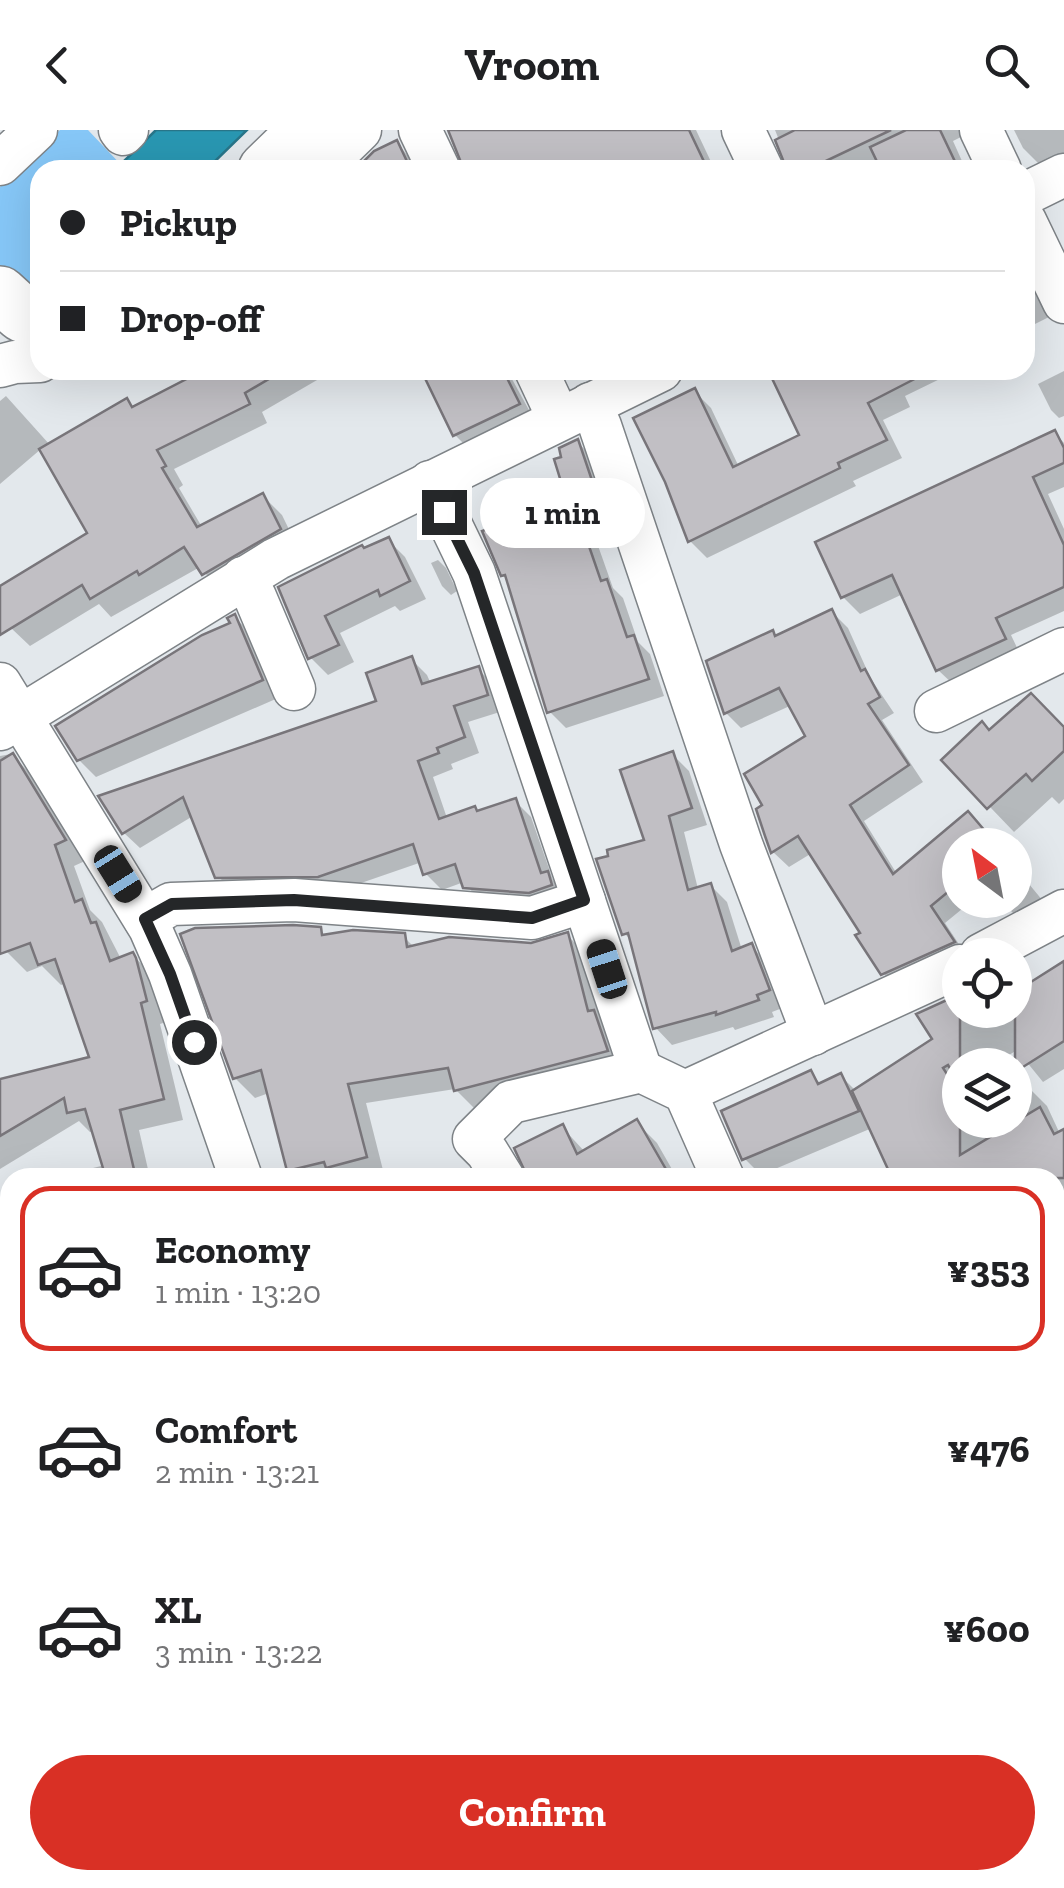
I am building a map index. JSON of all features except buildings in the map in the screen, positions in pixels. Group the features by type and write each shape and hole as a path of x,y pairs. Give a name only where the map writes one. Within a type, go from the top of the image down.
{"street":[{"path":"0,164 36,130"},
{"path":"120,130 124,134 128,130"},
{"path":"276,160 307,130"},
{"path":"329,160 360,130"},
{"path":"420,130 434,160"},
{"path":"742,130 757,160"},
{"path":"981,130 995,160"},
{"path":"1035,189 1064,175"},
{"path":"1035,242 1064,302"},
{"path":"0,294 30,317"},
{"path":"0,366 30,361"},
{"path":"545,380 606,444 741,844 813,1034"},
{"path":"238,1168 170,974 145,919 7,710 316,537 640,380"},
{"path":"430,482 474,573 641,1071"},
{"path":"243,578 294,689"},
{"path":"936,711 1064,650"},
{"path":"145,919 172,904 294,900 532,918 584,900"},
{"path":"1014,938 1064,911"},
{"path":"685,1092 942,974"},
{"path":"497,1168 474,1139 510,1102 641,1071 685,1092 719,1168"}],"shaded area":[{"path":"60,130 88,130 116,160 30,160 30,300 0,319 0,187"},
{"path":"156,130 247,130 216,160 125,160"}],"route":[{"path":"194,1042 145,919 172,904 294,900 532,918 584,900 474,573 444,512"}]}
